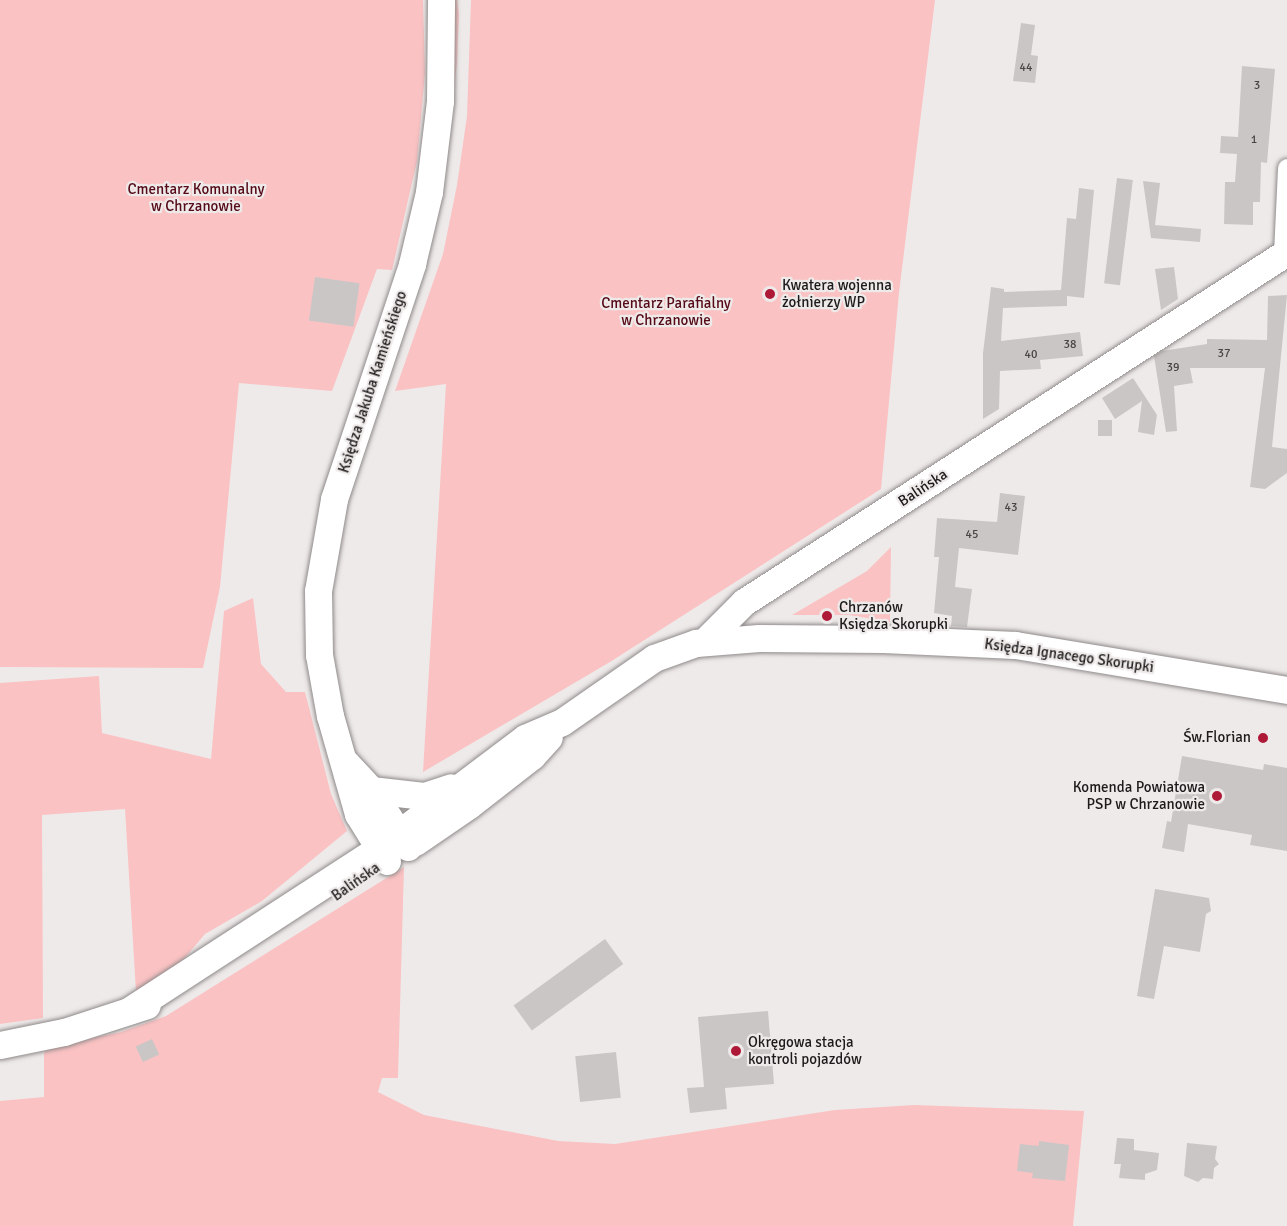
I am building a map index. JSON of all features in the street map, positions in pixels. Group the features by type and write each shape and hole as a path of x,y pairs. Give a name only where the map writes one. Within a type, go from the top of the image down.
{"main road":[{"name":"Księdza Jakuba Kamieńskiego","path":"392,840 358,814 327,704 320,664 319,577 334,499 409,272 429,192 440,101 441,0"},
{"name":"Balińska","path":"0,1045 64,1032 130,1010 392,840 532,756 562,723 654,658 705,641 729,614 756,595 1285,253"},
{"path":"756,595 749,623 759,634 768,639"},
{"name":"Księdza Ignacego Skorupki","path":"705,641 768,639 1016,645 1287,690"},
{"name":"Balińska","path":"392,840 468,779 525,738 562,723"},
{"name":"Księdza Jakuba Kamieńskiego","path":"345,762 371,790 392,840"},
{"path":"371,790 424,795 468,779"}],"street":[{"path":"1285,253 1287,168"}],"green space":[{"name":"Cmentarz Komunalny w Chrzanowie","path":"0,0 423,0 425,73 417,161 392,270 377,269 332,391 239,383 220,587 203,668 0,667"},
{"path":"452,0 457,0 459,14 457,63 442,189"},
{"name":"Cmentarz Parafialny w Chrzanowie","path":"471,0 935,0 899,293 881,489 610,662 423,772 446,384 395,391 443,254 457,185 467,116"},
{"path":"891,547 890,622 849,615 792,615 867,571"},
{"path":"253,598 261,664 286,692 305,692 331,794 347,831 262,901 205,934 184,959 136,992 125,809 42,815 43,1018 0,1024 0,683 99,676 102,733 211,759 224,611"},
{"path":"404,867 398,1078 382,1078 378,1092 424,1115 558,1141 615,1144 835,1110 914,1105 1084,1111 1073,1226 0,1226 0,1101 44,1097 44,1053 49,1047 121,1032 166,1016"}],"building":[{"path":"1021,23 1035,25 1031,55 1038,56 1035,83 1013,81"},
{"path":"1242,66 1275,69 1267,163 1261,162 1260,202 1253,202 1253,225 1224,224 1225,182 1235,182 1237,154 1220,153 1221,136 1238,137"},
{"path":"1117,178 1133,180 1120,285 1104,283"},
{"path":"1143,181 1160,183 1155,225 1201,229 1200,242 1151,238"},
{"path":"1079,188 1094,190 1084,298 1067,296 1067,306 1003,308 1001,341 1080,332 1083,356 1040,360 1041,369 1000,371 999,409 983,419 983,353 991,287 1004,289 1004,292 1061,290 1067,218 1076,219"},
{"path":"1174,267 1178,299 1161,310 1155,269"},
{"path":"315,277 360,283 353,327 309,321"},
{"path":"1287,295 1272,447 1287,449 1287,473 1265,489 1250,487 1265,368 1190,368 1193,383 1174,386 1177,431 1166,432 1154,356 1162,351 1207,344 1207,339 1267,340 1268,296"},
{"path":"1133,378 1157,415 1154,435 1138,432 1142,401 1115,419 1102,398"},
{"path":"1098,420 1112,420 1112,436 1098,436"},
{"path":"1000,493 1025,496 1018,555 959,548 955,587 972,589 967,627 951,626 952,616 934,613 939,557 934,557 937,518 997,522"},
{"name":"Komenda Powiatowa PSP w Chrzanowie","path":"1182,756 1263,770 1264,764 1287,768 1287,851 1250,845 1252,835 1188,824 1184,852 1162,848 1167,821 1171,822"},
{"path":"1155,889 1209,898 1211,911 1206,914 1200,952 1164,946 1154,999 1137,996"},
{"path":"605,939 623,964 532,1030 514,1005"},
{"name":"Okręgowa stacja kontroli pojazdów","path":"768,1011 774,1084 725,1088 727,1109 690,1113 687,1088 704,1087 698,1017"},
{"path":"152,1039 159,1054 143,1062 136,1047"},
{"path":"616,1052 621,1098 580,1102 575,1056"},
{"path":"1117,1138 1134,1139 1134,1150 1159,1153 1157,1170 1145,1174 1145,1180 1119,1178 1121,1164 1114,1164"},
{"path":"1039,1141 1069,1145 1065,1181 1032,1178 1033,1173 1017,1171 1020,1144 1039,1146"},
{"path":"1187,1143 1217,1146 1215,1159 1219,1164 1214,1168 1213,1179 1203,1178 1198,1182 1184,1176"}],"place":[{"name":"Kwatera wojenna żołnierzy WP","path":"770,294"},
{"name":"Chrzanów Księdza Skorupki","path":"827,616"},
{"name":"Św.Florian","path":"1263,738"},
{"name":"Komenda Powiatowa PSP w Chrzanowie","path":"1217,796"},
{"name":"Okręgowa stacja kontroli pojazdów","path":"736,1051"}]}
